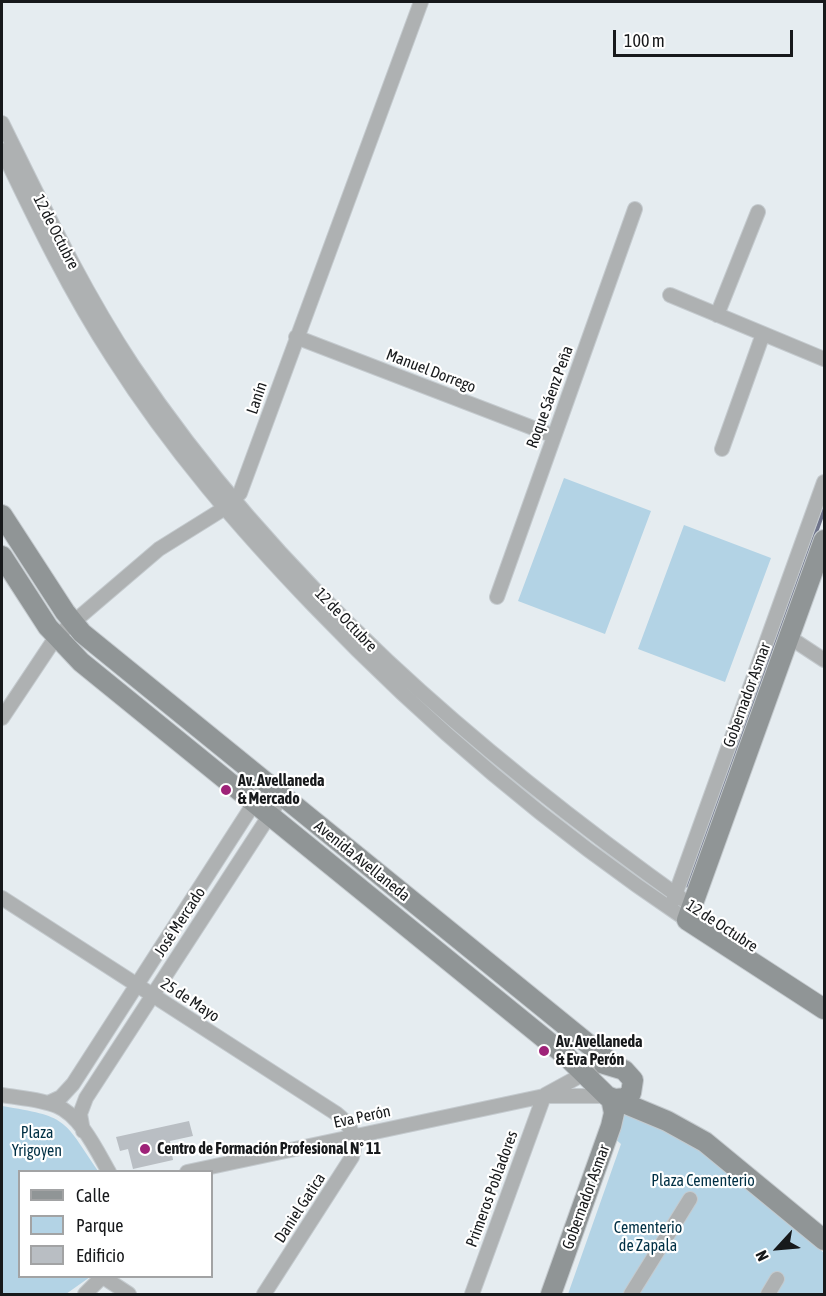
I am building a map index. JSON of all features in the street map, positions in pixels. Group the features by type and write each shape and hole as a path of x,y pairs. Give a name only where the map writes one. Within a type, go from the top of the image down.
{"street":[{"name":"Lanín","path":"230,504 245,483 296,338 421,2"},
{"name":"12 de Octubre","path":"2,123 67,254 104,319 176,426 230,504 361,655 434,724 534,808 670,908 689,913 825,993"},
{"name":"12 de Octubre","path":"2,150 66,279 112,358 176,450 433,704 546,799 675,894 689,913 825,1009"},
{"name":"Roque Sáenz Peña","path":"497,597 635,209"},
{"path":"717,315 758,212"},
{"path":"670,295 825,359"},
{"path":"722,449 763,334"},
{"name":"Manuel Dorrego","path":"296,338 554,436"},
{"name":"Gobernador Asmar","path":"670,908 825,482"},
{"path":"2,718 56,637 159,549 230,504"},
{"name":"Avenida Avellaneda","path":"2,515 73,623 93,643 267,783 604,1083"},
{"name":"Gobernador Asmar","path":"689,913 825,540"},
{"name":"Avenida Avellaneda","path":"2,556 56,637 81,662 604,1083 705,1142 825,1240"},
{"path":"789,637 825,660"},
{"name":"José Mercado","path":"48,1103 61,1096 73,1084 267,783"},
{"name":"José Mercado","path":"82,1131 80,1114 83,1103 282,796"},
{"name":"25 de Mayo","path":"2,898 337,1114 346,1122 353,1136"},
{"name":"Gobernador Asmar","path":"551,1294 612,1126 614,1113 604,1083"},
{"name":"Eva Perón","path":"196,1170 604,1083"},
{"name":"Eva Perón","path":"544,1096 604,1083"},
{"path":"2,1095 48,1103 70,1115 108,1170"},
{"name":"Primeros Pobladores","path":"472,1294 544,1096"},
{"name":"Daniel Gatica","path":"264,1294 349,1162 354,1151 353,1136"},
{"path":"631,1294 690,1199"},
{"path":"85,1294 102,1278"},
{"path":"105,1278 129,1294"},
{"path":"768,1294 777,1279"}],"green space":[{"path":"564,478 651,511 605,634 518,601"},
{"path":"684,525 771,558 725,682 638,649"},
{"name":"Plaza Yrigoyen","path":"2,1106 39,1113 61,1122 77,1140 97,1170 18,1170 18,1278 89,1278 66,1294 2,1294"},
{"name":"Cementerio de Zapala","path":"632,1113 695,1147 824,1253 824,1294 568,1294 621,1144 614,1138 622,1116"}],"building":[{"name":"Centro de Formación Profesional N° 11","path":"189,1121 193,1136 170,1141 173,1160 133,1169 128,1149 120,1151 116,1137"}],"waterway":[{"path":"688,886 824,510"}],"place":[{"name":"Av. Avellaneda & Mercado","path":"226,790"},
{"name":"Av. Avellaneda & Eva Perón","path":"544,1051"},
{"name":"Centro de Formación Profesional N° 11","path":"145,1149"}],"park label":[{"name":"Plaza Cementerio","path":"703,1181"}]}
